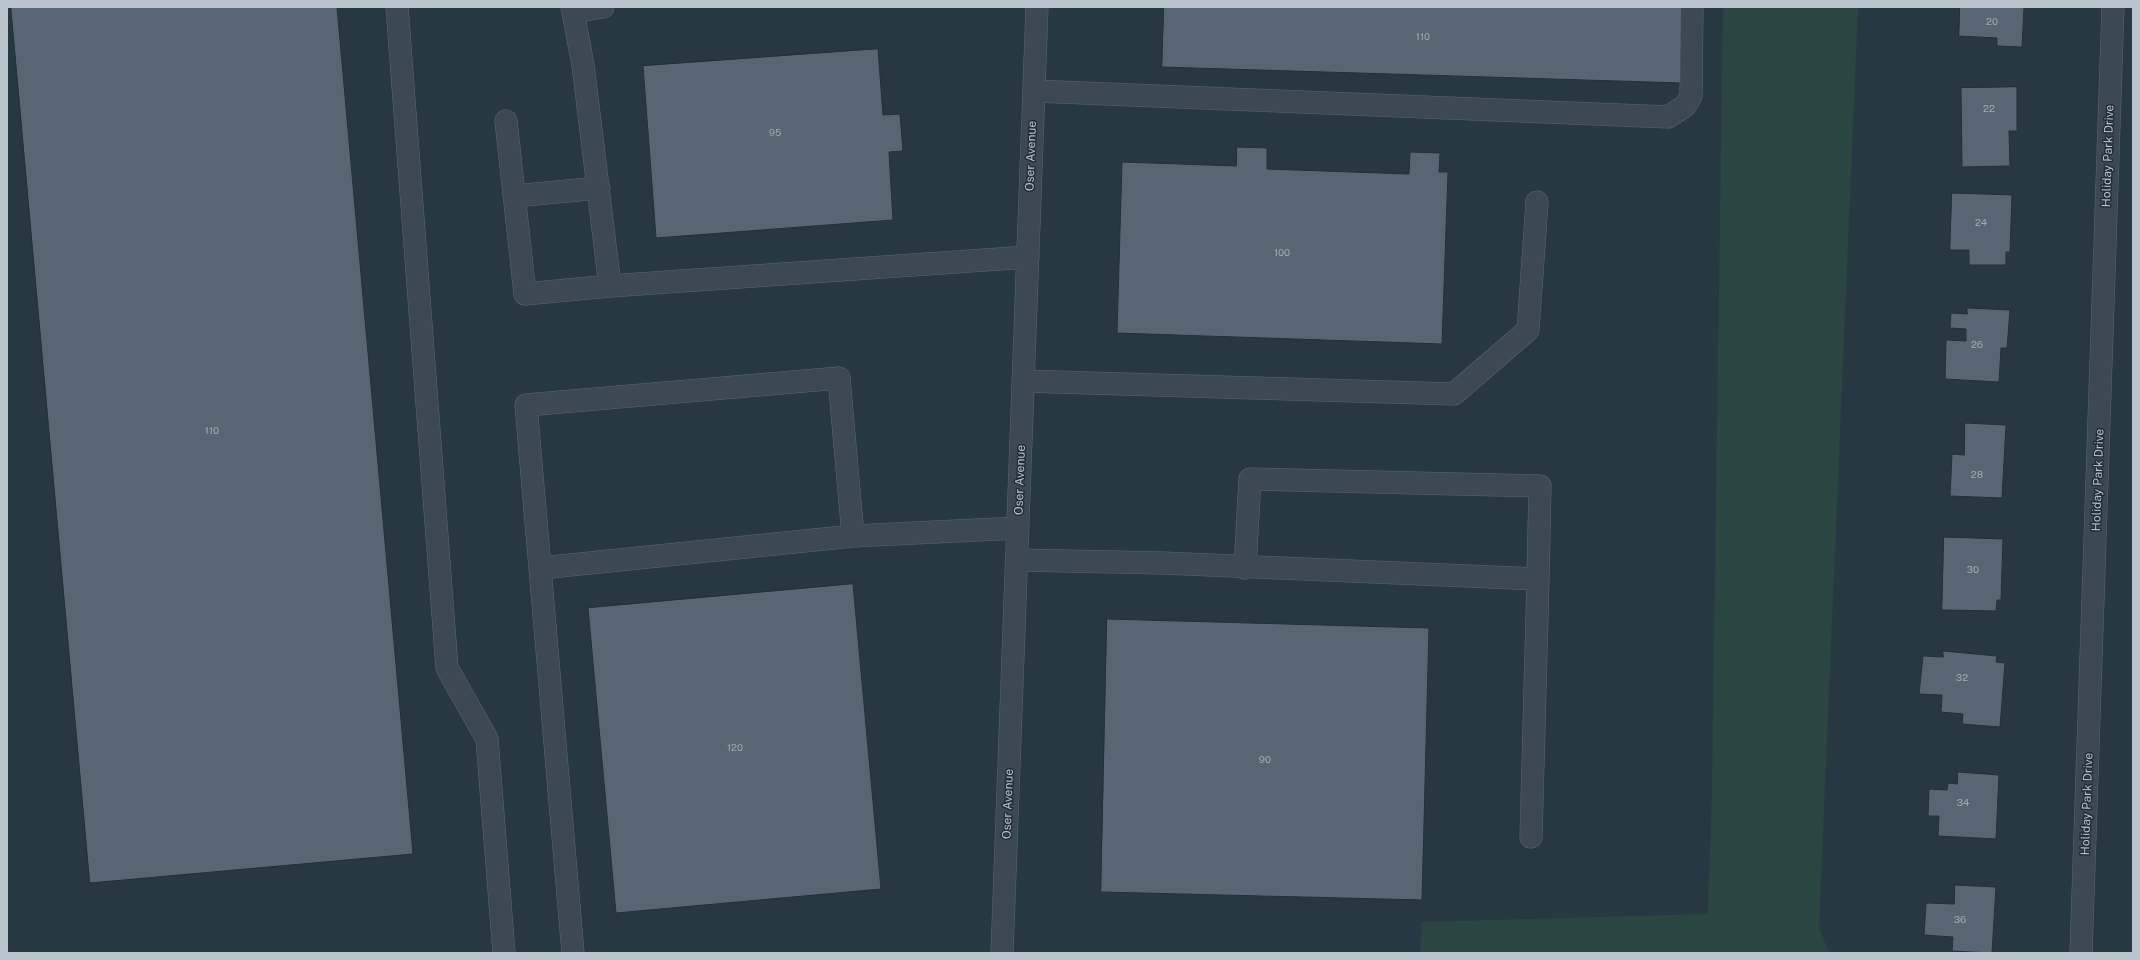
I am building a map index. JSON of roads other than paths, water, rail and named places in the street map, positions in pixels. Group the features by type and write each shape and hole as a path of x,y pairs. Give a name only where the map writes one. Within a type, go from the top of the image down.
{"street":[{"path":"397,7 447,668 487,740 504,953"},
{"path":"603,7 573,10 599,188 610,286"},
{"name":"Oser Avenue","path":"1002,953 1037,7"},
{"path":"1034,91 1668,117 1685,106 1691,96 1692,7"},
{"name":"Holiday Park Drive","path":"2081,953 2113,7"},
{"path":"506,121 525,294 610,286 1028,257"},
{"path":"515,196 599,188"},
{"path":"1023,381 1454,394 1528,330 1537,202"},
{"path":"573,953 526,404 839,378 853,536"},
{"path":"1245,568 1250,479 1540,486 1531,837"},
{"path":"541,568 853,536 1018,528"},
{"path":"1017,560 1162,563 1245,568 1538,579"}]}
